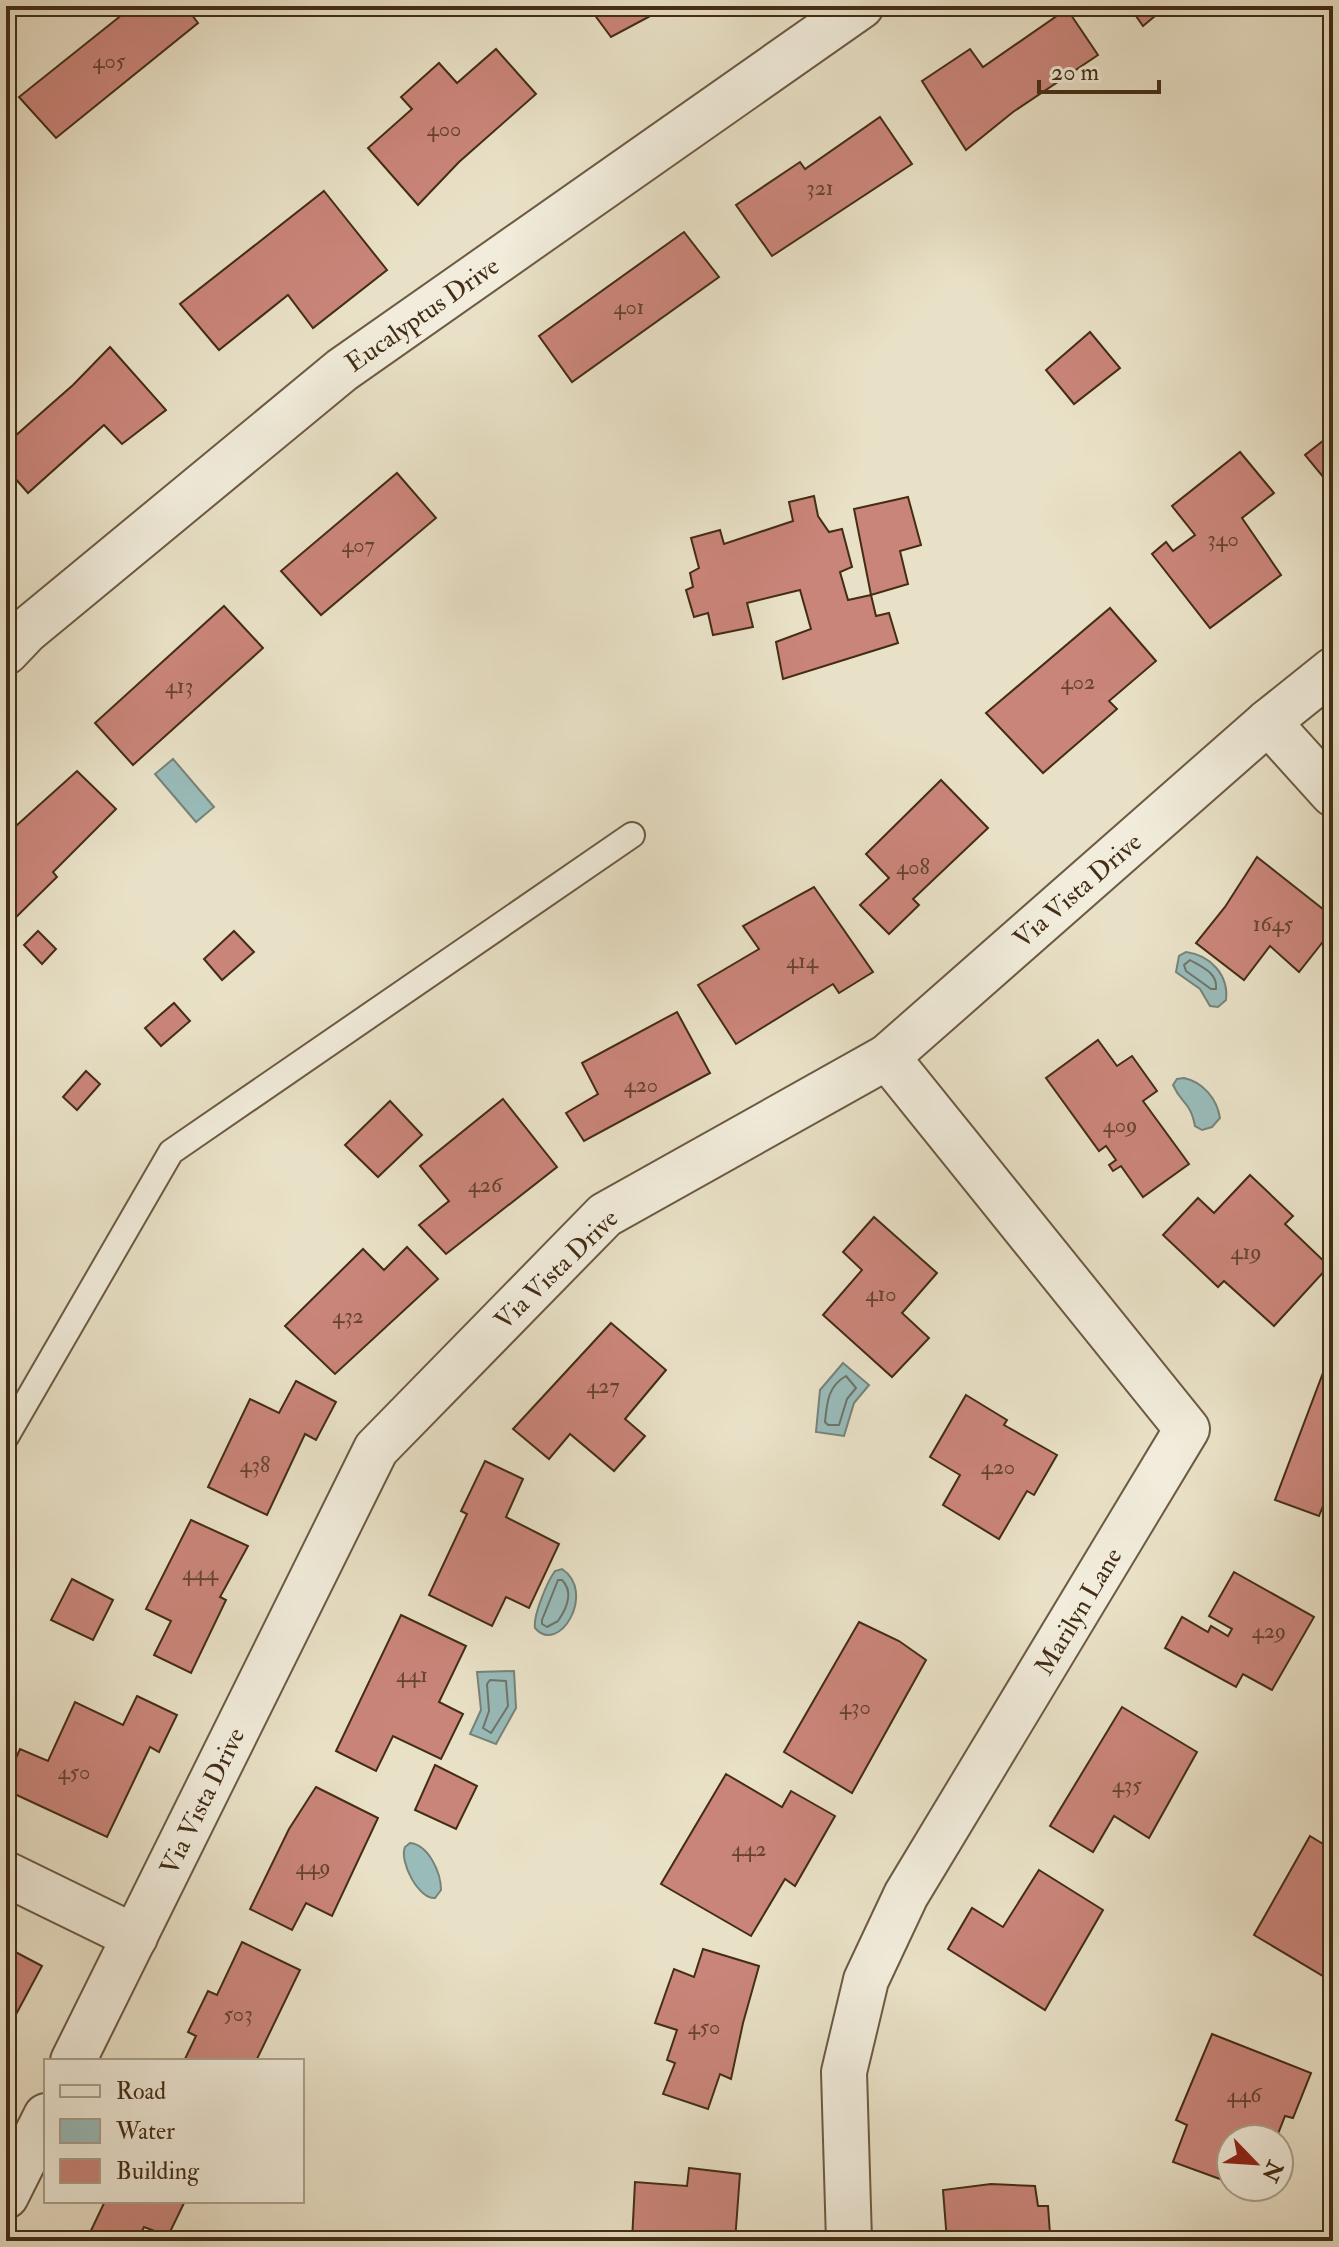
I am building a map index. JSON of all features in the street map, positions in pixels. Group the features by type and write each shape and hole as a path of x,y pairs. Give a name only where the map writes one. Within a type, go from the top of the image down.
{"street":[{"name":"Eucalyptus Drive","path":"6,652 38,621 342,370 861,6"},
{"name":"Via Vista Drive","path":"74,2059 376,1449 605,1215 887,1057 1268,722 1333,670"},
{"path":"1268,722 1333,794"},
{"name":"Marilyn Lane","path":"849,2241 844,2072 866,1980 906,1895 1187,1429 887,1057"},
{"path":"6,1874 135,1937"},
{"path":"6,2196 44,2120"}],"lane":[{"path":"6,1437 171,1152 632,835"}],"water":[{"path":"173,759 214,807 196,822 155,774"},
{"path":"1186,952 1203,957 1221,975 1226,1000 1218,1007 1210,1006 1200,989 1176,972 1179,956"},
{"path":"1184,1078 1203,1087 1212,1098 1220,1118 1212,1127 1202,1130 1195,1126 1191,1112 1173,1085 1177,1079"},
{"path":"843,1363 869,1385 854,1403 844,1436 816,1432 820,1390"},
{"path":"562,1569 572,1579 576,1592 575,1605 571,1618 563,1628 554,1634 544,1634 535,1628 536,1616 552,1576"},
{"path":"514,1671 516,1708 496,1744 470,1734 481,1710 477,1672"},
{"path":"410,1843 423,1849 436,1868 441,1890 435,1898 416,1886 407,1870 404,1853"}],"building":[{"path":"133,6 185,6 198,23 56,138 19,97"},
{"path":"588,6 669,6 611,37"},
{"path":"1129,6 1167,6 1143,26"},
{"path":"1067,9 1098,55 1013,112 966,150 922,81 970,49 983,67"},
{"path":"496,49 536,94 459,162 418,205 368,148 412,109 401,97 439,63 457,83"},
{"path":"880,117 912,164 772,256 736,205 800,162 805,169"},
{"path":"324,191 387,270 313,328 288,295 219,350 180,304"},
{"path":"684,232 719,277 572,382 539,336"},
{"path":"1090,332 1120,368 1074,404 1046,370"},
{"path":"110,347 166,410 122,444 104,425 28,493 6,468 6,444 73,385"},
{"path":"1333,433 1333,489 1305,455"},
{"path":"1240,452 1274,493 1242,518 1281,575 1210,628 1152,554 1166,542 1173,551 1195,535 1172,506"},
{"path":"397,473 436,518 321,615 281,571"},
{"path":"814,496 818,516 829,532 842,529 852,567 840,572 848,600 871,595 876,616 889,613 898,643 783,679 776,642 811,629 800,590 747,603 753,627 713,635 708,613 694,617 686,590 693,587 690,573 699,568 691,538 720,530 724,544 793,521 789,502"},
{"path":"908,497 921,545 900,551 908,584 871,595 854,509"},
{"path":"224,606 263,648 133,765 95,723"},
{"path":"1110,608 1156,661 1109,701 1117,709 1043,773 986,713"},
{"path":"77,771 116,809 53,872 57,877 9,924 6,921 6,835"},
{"path":"941,780 988,828 913,899 919,905 889,934 860,905 889,878 866,854"},
{"path":"1257,857 1333,917 1333,929 1299,972 1270,946 1244,980 1196,943 1225,907"},
{"path":"814,887 873,972 839,993 833,984 736,1044 698,985 759,949 743,926"},
{"path":"38,931 56,949 42,964 24,945"},
{"path":"234,931 254,952 222,980 204,959"},
{"path":"174,1003 190,1021 161,1046 145,1028"},
{"path":"677,1012 710,1073 584,1141 566,1113 598,1094 582,1063"},
{"path":"1098,1040 1117,1066 1132,1056 1157,1091 1143,1101 1189,1164 1143,1197 1121,1166 1113,1171 1109,1165 1116,1160 1106,1146 1099,1151 1046,1078"},
{"path":"86,1071 100,1084 77,1110 63,1097"},
{"path":"503,1099 557,1167 446,1254 419,1225 449,1201 420,1166"},
{"path":"390,1101 422,1135 378,1177 345,1145"},
{"path":"1250,1175 1293,1216 1285,1224 1329,1266 1274,1326 1224,1281 1218,1287 1163,1235 1198,1198 1214,1213"},
{"path":"874,1217 937,1273 902,1313 929,1338 892,1377 823,1315 862,1270 843,1252"},
{"path":"407,1247 438,1279 335,1374 285,1326 363,1249 384,1270"},
{"path":"611,1323 666,1370 625,1419 645,1436 614,1471 570,1434 549,1459 513,1429"},
{"path":"1332,1349 1333,1481 1319,1516 1275,1500"},
{"path":"296,1381 336,1402 316,1440 305,1434 267,1515 208,1487 250,1399 279,1413"},
{"path":"966,1395 1007,1420 1004,1425 1057,1455 1034,1495 1027,1491 999,1539 943,1505 960,1475 930,1457"},
{"path":"485,1461 523,1479 506,1517 559,1544 529,1608 506,1597 492,1626 429,1595 467,1514 461,1511"},
{"path":"191,1520 248,1546 220,1597 226,1600 191,1673 154,1655 171,1621 146,1609"},
{"path":"1234,1572 1314,1617 1272,1690 1243,1674 1236,1687 1165,1648 1182,1617 1208,1632 1211,1626 1228,1636 1232,1629 1209,1616"},
{"path":"72,1579 113,1600 93,1640 51,1620"},
{"path":"401,1615 466,1646 439,1702 463,1714 441,1759 393,1736 376,1771 336,1751"},
{"path":"859,1622 899,1641 926,1660 852,1793 784,1752"},
{"path":"137,1696 177,1715 159,1752 150,1747 107,1837 6,1790 6,1780 20,1749 48,1761 75,1702 123,1725"},
{"path":"1122,1707 1197,1752 1149,1838 1114,1816 1093,1852 1050,1826"},
{"path":"435,1765 477,1786 456,1829 415,1810"},
{"path":"726,1774 782,1807 791,1791 835,1816 795,1886 785,1879 751,1936 661,1884"},
{"path":"316,1787 378,1818 332,1916 306,1903 292,1930 250,1909 289,1829"},
{"path":"1310,1836 1333,1850 1333,1982 1254,1935"},
{"path":"1039,1870 1103,1910 1045,2010 948,1949 972,1908 1003,1927"},
{"path":"242,1942 300,1970 257,2059 185,2059 196,2036 188,2032 208,1991 217,1995"},
{"path":"6,1947 42,1966 6,2033"},
{"path":"703,1949 759,1966 731,2079 720,2074 708,2109 663,2094 675,2063 667,2060 677,2030 655,2023 674,1969 694,1977"},
{"path":"1212,2034 1311,2073 1293,2118 1285,2116 1282,2123 1215,2123 1215,2177 1173,2162 1187,2125 1176,2120"},
{"path":"689,2168 740,2174 735,2241 632,2241 635,2182 687,2186"},
{"path":"991,2184 1035,2186 1038,2206 1048,2206 1050,2234 1042,2235 1043,2241 947,2241 943,2190"},
{"path":"104,2203 184,2203 168,2236 144,2227 137,2241 86,2241"}]}
